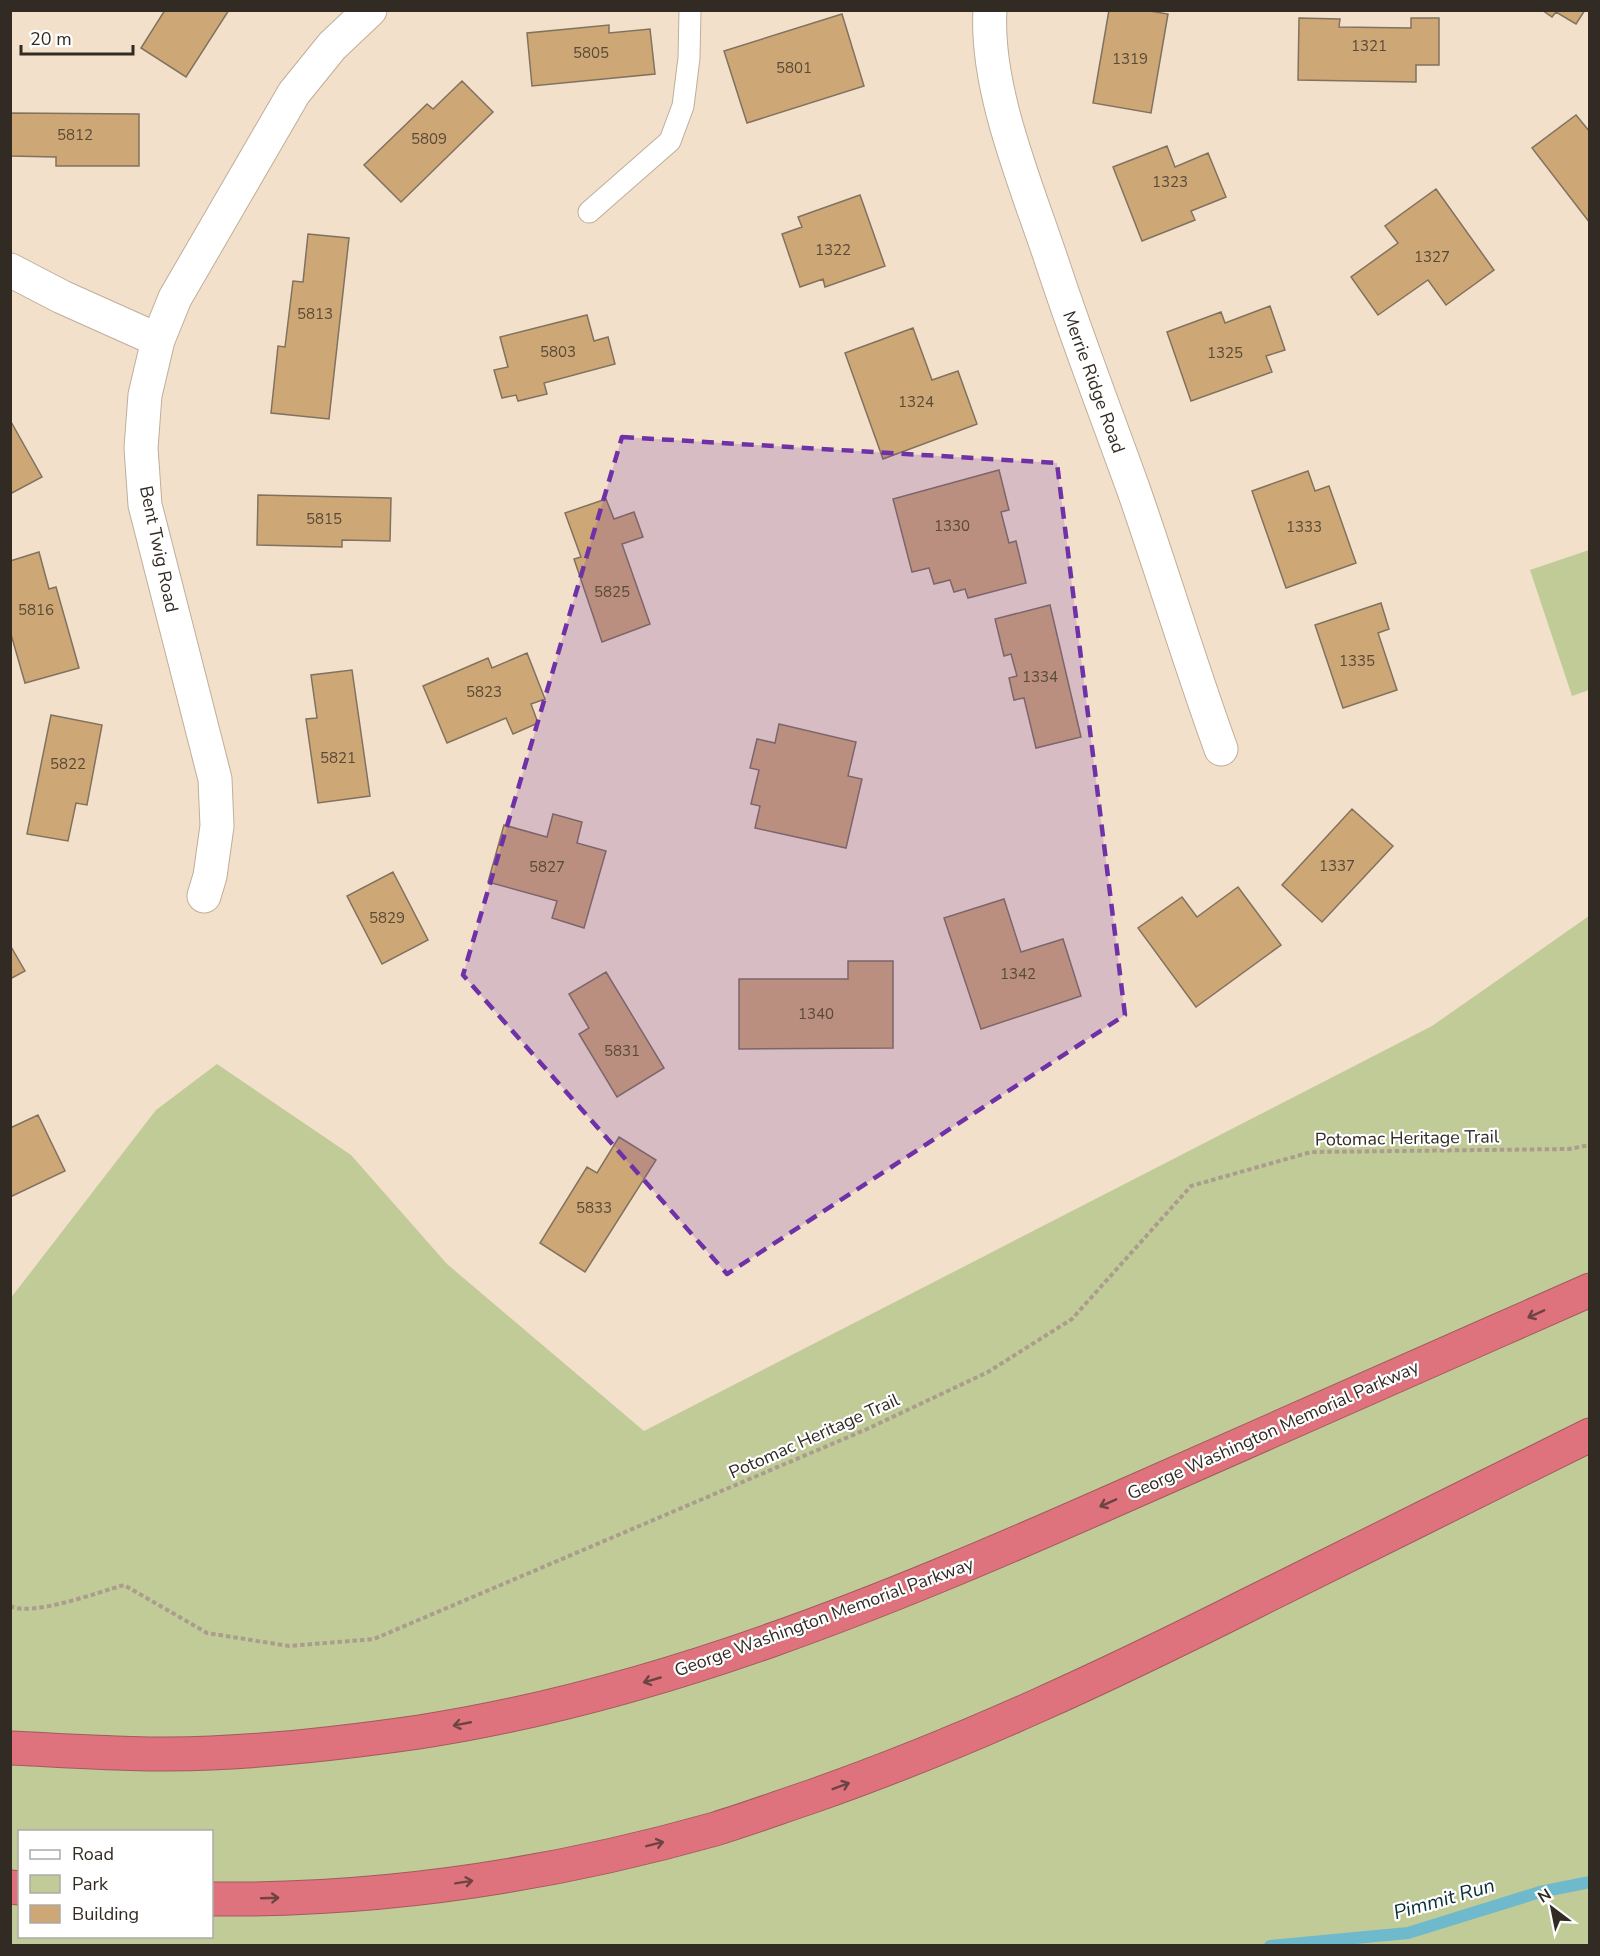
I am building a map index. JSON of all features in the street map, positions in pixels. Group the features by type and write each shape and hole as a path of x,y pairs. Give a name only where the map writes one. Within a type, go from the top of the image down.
{"highway":[{"name":"George Washington Memorial Parkway","path":"10,1748 142,1754 210,1753 347,1741 421,1732 492,1718 574,1700 683,1671 879,1600 998,1551 1590,1290"},
{"path":"213,1899 304,1897 373,1892 441,1886 510,1875 650,1846 781,1807 919,1756 1034,1709 1173,1643 1590,1435"}],"street":[{"name":"Bent Twig Road","path":"204,896 210,876 217,826 215,778 145,505 141,448 145,395 158,340 176,298 294,93 332,46 370,10"},
{"name":"Merrie Ridge Road","path":"990,10 989,29 996,81 1013,144 1083,355 1134,493 1187,655 1221,749"},
{"path":"10,270 62,297 158,340"}],"lane":[{"path":"589,212 670,141 683,106 689,58 690,10"}],"path":[{"name":"Potomac Heritage Trail","path":"10,1606 18,1609 52,1605 124,1585 207,1633 289,1646 374,1639 867,1429 988,1372 1072,1319 1191,1186 1311,1152 1569,1149 1590,1145"}],"highlighted area":[{"path":"622,437 1057,463 1125,1015 727,1274 463,975"}],"green space":[{"path":"1589,550 1589,690 1572,696 1530,570"},
{"path":"1589,916 1589,1945 11,1945 10,1299 156,1110 217,1064 351,1155 447,1264 644,1431 1432,1026"}],"building":[{"path":"165,10 229,10 186,77 141,48"},
{"path":"1109,10 1144,10 1168,14 1151,113 1093,103"},
{"path":"1542,10 1585,10 1576,24 1556,12 1552,17"},
{"path":"842,14 864,86 747,123 724,51"},
{"path":"1299,18 1340,19 1339,27 1411,28 1411,18 1439,18 1439,65 1416,65 1416,82 1298,80"},
{"path":"609,25 609,33 650,29 655,74 532,86 527,33"},
{"path":"462,81 493,112 401,202 364,165 427,104 433,109"},
{"path":"10,113 139,114 139,166 56,166 56,157 10,156"},
{"path":"1576,115 1590,132 1590,223 1532,148"},
{"path":"1167,146 1175,167 1208,153 1226,197 1191,211 1195,220 1142,241 1113,167"},
{"path":"1436,189 1494,270 1446,305 1428,280 1378,315 1351,277 1398,243 1385,226"},
{"path":"860,195 885,266 825,287 823,279 800,287 782,234 802,227 798,217"},
{"path":"308,234 349,238 329,419 271,413 278,346 285,347 293,281 303,282"},
{"path":"1270,306 1285,350 1266,356 1272,372 1191,401 1167,332 1221,312 1225,323"},
{"path":"587,315 594,341 608,337 615,364 544,383 547,394 518,401 516,395 502,398 494,370 508,367 500,337"},
{"path":"913,328 932,380 958,371 977,424 883,459 845,353"},
{"path":"10,420 42,477 10,494"},
{"path":"999,470 1009,510 1001,512 1009,543 1016,541 1026,583 968,598 965,589 954,592 950,580 934,584 929,568 912,572 893,499"},
{"path":"1308,471 1315,491 1329,486 1356,563 1286,588 1252,491"},
{"path":"258,495 391,498 390,541 342,540 342,547 257,545"},
{"path":"606,499 614,519 634,512 643,537 622,544 650,624 602,642 574,559 581,557 565,513"},
{"path":"39,552 49,589 56,587 79,668 25,683 10,631 10,561"},
{"path":"1381,603 1389,629 1378,633 1397,690 1343,708 1315,625"},
{"path":"1050,605 1081,737 1036,748 1024,698 1014,700 1009,678 1017,676 1011,654 1004,656 995,619"},
{"path":"527,653 545,699 531,704 538,723 513,734 506,718 447,743 423,686 488,658 492,668"},
{"path":"352,670 370,796 318,803 306,719 317,718 311,675"},
{"path":"51,715 102,725 87,805 76,803 68,841 27,834"},
{"path":"779,724 856,742 848,776 862,779 846,848 755,828 760,806 751,804 759,770 750,768 757,739 775,743"},
{"path":"1352,809 1393,846 1322,922 1282,885"},
{"path":"553,814 582,822 577,843 606,851 584,928 552,918 557,901 488,882 504,825 547,837"},
{"path":"393,872 428,940 382,964 347,896"},
{"path":"1238,887 1281,945 1196,1007 1138,928 1182,897 1197,917"},
{"path":"1004,899 1021,952 1063,939 1081,996 981,1029 944,918"},
{"path":"10,945 25,971 10,979"},
{"path":"848,961 893,961 893,1048 739,1049 739,979 848,979"},
{"path":"606,972 664,1068 617,1097 579,1034 589,1028 569,994"},
{"path":"38,1115 65,1171 10,1197 10,1128"},
{"path":"619,1137 656,1160 585,1272 540,1243 587,1167 597,1173"}],"waterway":[{"name":"Pimmit Run","path":"1270,1946 1408,1933 1540,1892 1590,1882"}]}
